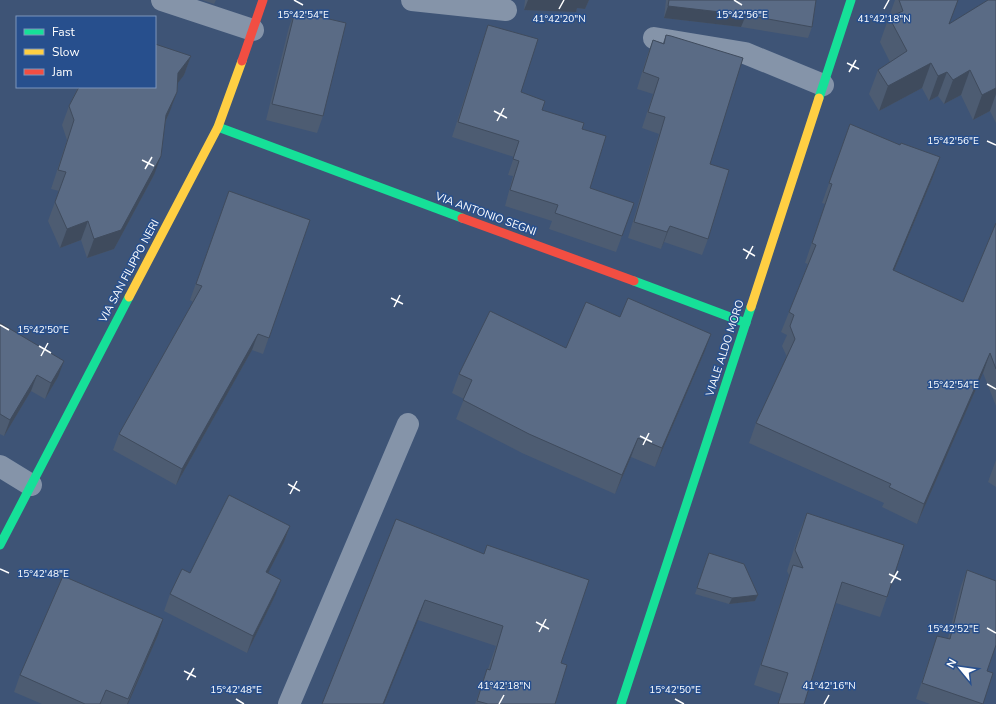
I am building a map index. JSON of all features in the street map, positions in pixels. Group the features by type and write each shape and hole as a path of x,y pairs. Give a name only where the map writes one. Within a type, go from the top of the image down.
{"street":[{"path":"162,0 253,30"},
{"name":"VIA SAN FILIPPO NERI","path":"0,545 218,127 263,0"},
{"path":"412,0 506,10"},
{"name":"VIALE ALDO MORO","path":"621,704 851,0"},
{"path":"654,38 745,53 823,85"},
{"name":"VIA ANTONIO SEGNI","path":"218,127 746,323"},
{"path":"289,704 408,424"},
{"path":"0,466 31,485"}],"building":[{"path":"669,0 816,0 812,27 746,15 668,6"},
{"path":"899,0 958,0 949,24 988,0 996,0 996,88 982,95 970,70 953,80 947,72 938,76 931,63 888,86 878,70 907,51 889,17 903,11"},
{"path":"295,11 346,23 323,116 272,104"},
{"path":"488,25 538,39 521,92 545,101 542,110 584,123 582,129 606,136 590,188 634,203 622,236 555,213 558,205 510,190 519,161 513,159 519,141 458,122"},
{"path":"666,35 743,58 710,164 729,170 708,239 670,226 667,232 634,222 665,117 648,112 659,78 643,72 653,40 664,44"},
{"path":"156,44 191,56 178,73 177,92 166,115 161,156 121,230 94,239 88,221 67,229 55,202 66,172 58,170 74,120 69,106 78,88 156,88"},
{"path":"850,124 900,145 901,143 940,157 893,270 963,302 996,223 996,369 990,353 924,504 889,487 891,484 756,423 795,339 790,326 794,315 789,312 816,245 812,243 832,184 829,183"},
{"path":"229,191 310,220 269,338 258,334 182,469 119,434 202,286 196,284"},
{"path":"628,298 711,334 662,448 638,438 622,475 529,434 463,400 472,380 459,374 490,311 566,348 586,302 620,317"},
{"path":"0,323 64,361 51,383 37,375 10,420 0,414"},
{"path":"229,495 290,526 266,572 281,580 253,636 170,594 182,569 190,573"},
{"path":"807,513 904,545 887,597 842,582 804,704 778,704 788,673 761,665 793,565 803,568 795,550"},
{"path":"396,519 484,554 487,545 589,580 561,663 567,665 555,704 488,704 477,701 487,669 490,670 503,626 425,600 383,704 322,704"},
{"path":"709,553 744,564 758,595 732,598 697,588"},
{"path":"967,570 996,581 996,645 987,671 993,673 983,704 922,683 937,636 950,639"},
{"path":"63,576 163,619 128,699 106,690 100,704 85,704 20,675"}],"traffic: fast":[{"path":"819,98 851,0"},
{"path":"218,127 462,218"},
{"path":"634,281 746,323"},
{"path":"0,545 129,297"},
{"path":"621,704 751,307"}],"traffic: slow":[{"path":"129,297 218,127 242,61"},
{"path":"751,307 819,98"}],"traffic: jam":[{"path":"242,61 263,0"},
{"path":"462,218 634,281"}]}
